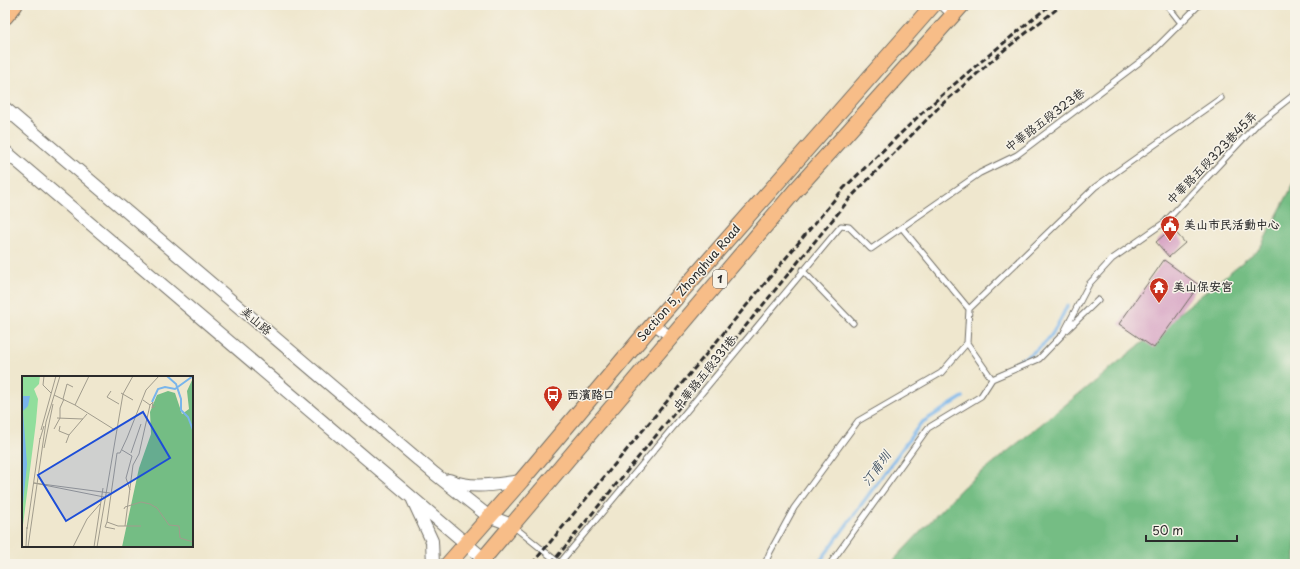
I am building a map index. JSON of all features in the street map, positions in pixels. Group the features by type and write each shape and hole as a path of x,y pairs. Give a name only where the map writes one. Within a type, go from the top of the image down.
{"main road":[{"path":"5,17 15,5"},
{"name":"Section 5, Zhonghua Road","path":"448,564 488,516 521,481 653,324 933,5"},
{"name":"Section 5, Zhonghua Road","path":"481,561 670,336 794,192 962,5"}],"street":[{"name":"美山路","path":"6,108 435,474 488,516 512,525"},
{"path":"5,151 466,543 481,561"},
{"path":"653,324 670,336"},
{"path":"435,474 462,486 478,487 521,481"},
{"path":"412,497 432,541 433,564"}],"lane":[{"path":"939,5 952,16"},
{"path":"1167,5 1181,23"},
{"name":"中華路五段323巷","path":"871,249 980,173 1018,155 1149,55 1199,5"},
{"name":"中華路五段323巷45弄","path":"992,379 1040,359 1063,334 1089,284 1112,259 1165,222 1258,123 1295,94"},
{"path":"765,564 794,508 858,421 941,373 967,343 969,309 1095,187 1221,98"},
{"name":"中華路五段331巷","path":"512,525 559,564 840,226 849,227 871,249"},
{"path":"902,228 969,309"},
{"path":"802,270 853,323"},
{"path":"1063,334 1098,300"},
{"path":"830,564 928,428 980,396 992,379 967,343"}],"green space":[{"path":"1295,181 1295,564 890,564 962,488 1260,248"}],"building":[{"name":"美山市民活動中心","path":"1172,228 1185,243 1169,257 1156,242"},
{"name":"美山保安宮","path":"1164,260 1199,285 1154,348 1119,324"}],"waterway":[{"name":"汀甫圳","path":"1013,364 1041,347 1047,341 1057,327 1067,306"},
{"name":"汀甫圳","path":"818,564 921,423 963,397"}],"railway":[{"path":"532,564 844,188 924,111 966,74 1050,5"},
{"path":"551,564 852,196 940,106 1003,51 1062,5"}],"place":[{"name":"美山市民活動中心","path":"1170,242"},
{"name":"美山保安宮","path":"1159,304"},
{"name":"西濱路口","path":"553,412"}]}
